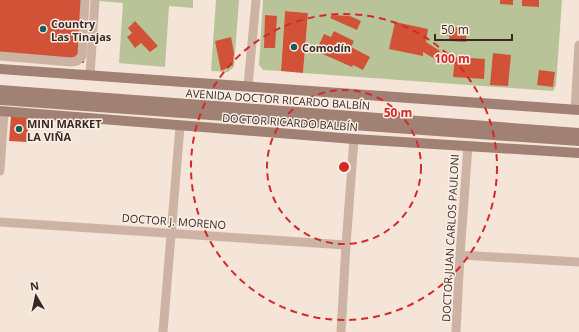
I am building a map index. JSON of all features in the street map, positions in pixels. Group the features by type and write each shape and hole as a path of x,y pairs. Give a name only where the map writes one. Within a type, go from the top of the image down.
{"main road":[{"path":"3,70 577,110"},
{"name":"AVENIDA DOCTOR RICARDO BALBÍN","path":"0,90 579,133"},
{"name":"AVENIDA DOCTOR RICARDO BALBÍN","path":"0,100 579,141"},
{"name":"DOCTOR RICARDO BALBÍN","path":"2,112 354,139 579,153"}],"street":[{"path":"3,70 4,56 71,62 77,61 82,56 84,0"},
{"path":"90,75 95,0"},
{"path":"248,86 256,0"},
{"path":"577,110 579,45"},
{"path":"0,170 2,112"},
{"path":"163,332 180,126"},
{"path":"341,332 354,139"},
{"name":"DOCTOR JUAN CARLOS PAULONI","path":"456,332 468,146"},
{"name":"DOCTOR J. MORENO","path":"0,222 346,245"},
{"path":"460,255 579,262"}],"green space":[{"path":"193,0 193,8 169,6 165,67 119,63 123,3 99,1"},
{"path":"216,0 239,0 234,67 228,72 211,71"},
{"path":"263,0 562,0 556,85 553,91 303,73 308,13 285,11 281,71 263,70 259,65"}],"building":[{"name":"Country Las Tinajas","path":"0,0 89,0 84,63 0,58"},
{"path":"500,0 513,0 513,5 500,4"},
{"path":"522,0 539,0 539,7 522,6"},
{"name":"Comodín","path":"285,11 308,13 303,73 281,71"},
{"path":"265,15 277,16 275,48 264,48"},
{"path":"332,15 350,16 361,21 357,30 330,18"},
{"path":"135,21 158,46 150,52 141,43 135,48 127,37 132,33 128,28"},
{"path":"395,22 428,29 426,42 440,51 435,59 423,52 423,56 389,49"},
{"path":"450,27 467,28 466,42 449,41"},
{"path":"334,31 354,41 351,47 370,57 363,70 353,65 352,67 316,51 324,34 331,37"},
{"path":"231,37 234,53 233,65 221,71 215,41"},
{"path":"493,53 511,55 508,86 490,85"},
{"path":"455,57 485,59 484,79 453,77"},
{"path":"539,70 555,72 553,87 537,85"},
{"name":"MINI MARKET LA VIÑA","path":"11,116 29,117 27,142 9,141"}],"place":[{"name":"Country Las Tinajas","path":"43,29"},
{"name":"Comodín","path":"294,47"},
{"name":"MINI MARKET LA VIÑA","path":"19,129"}]}
